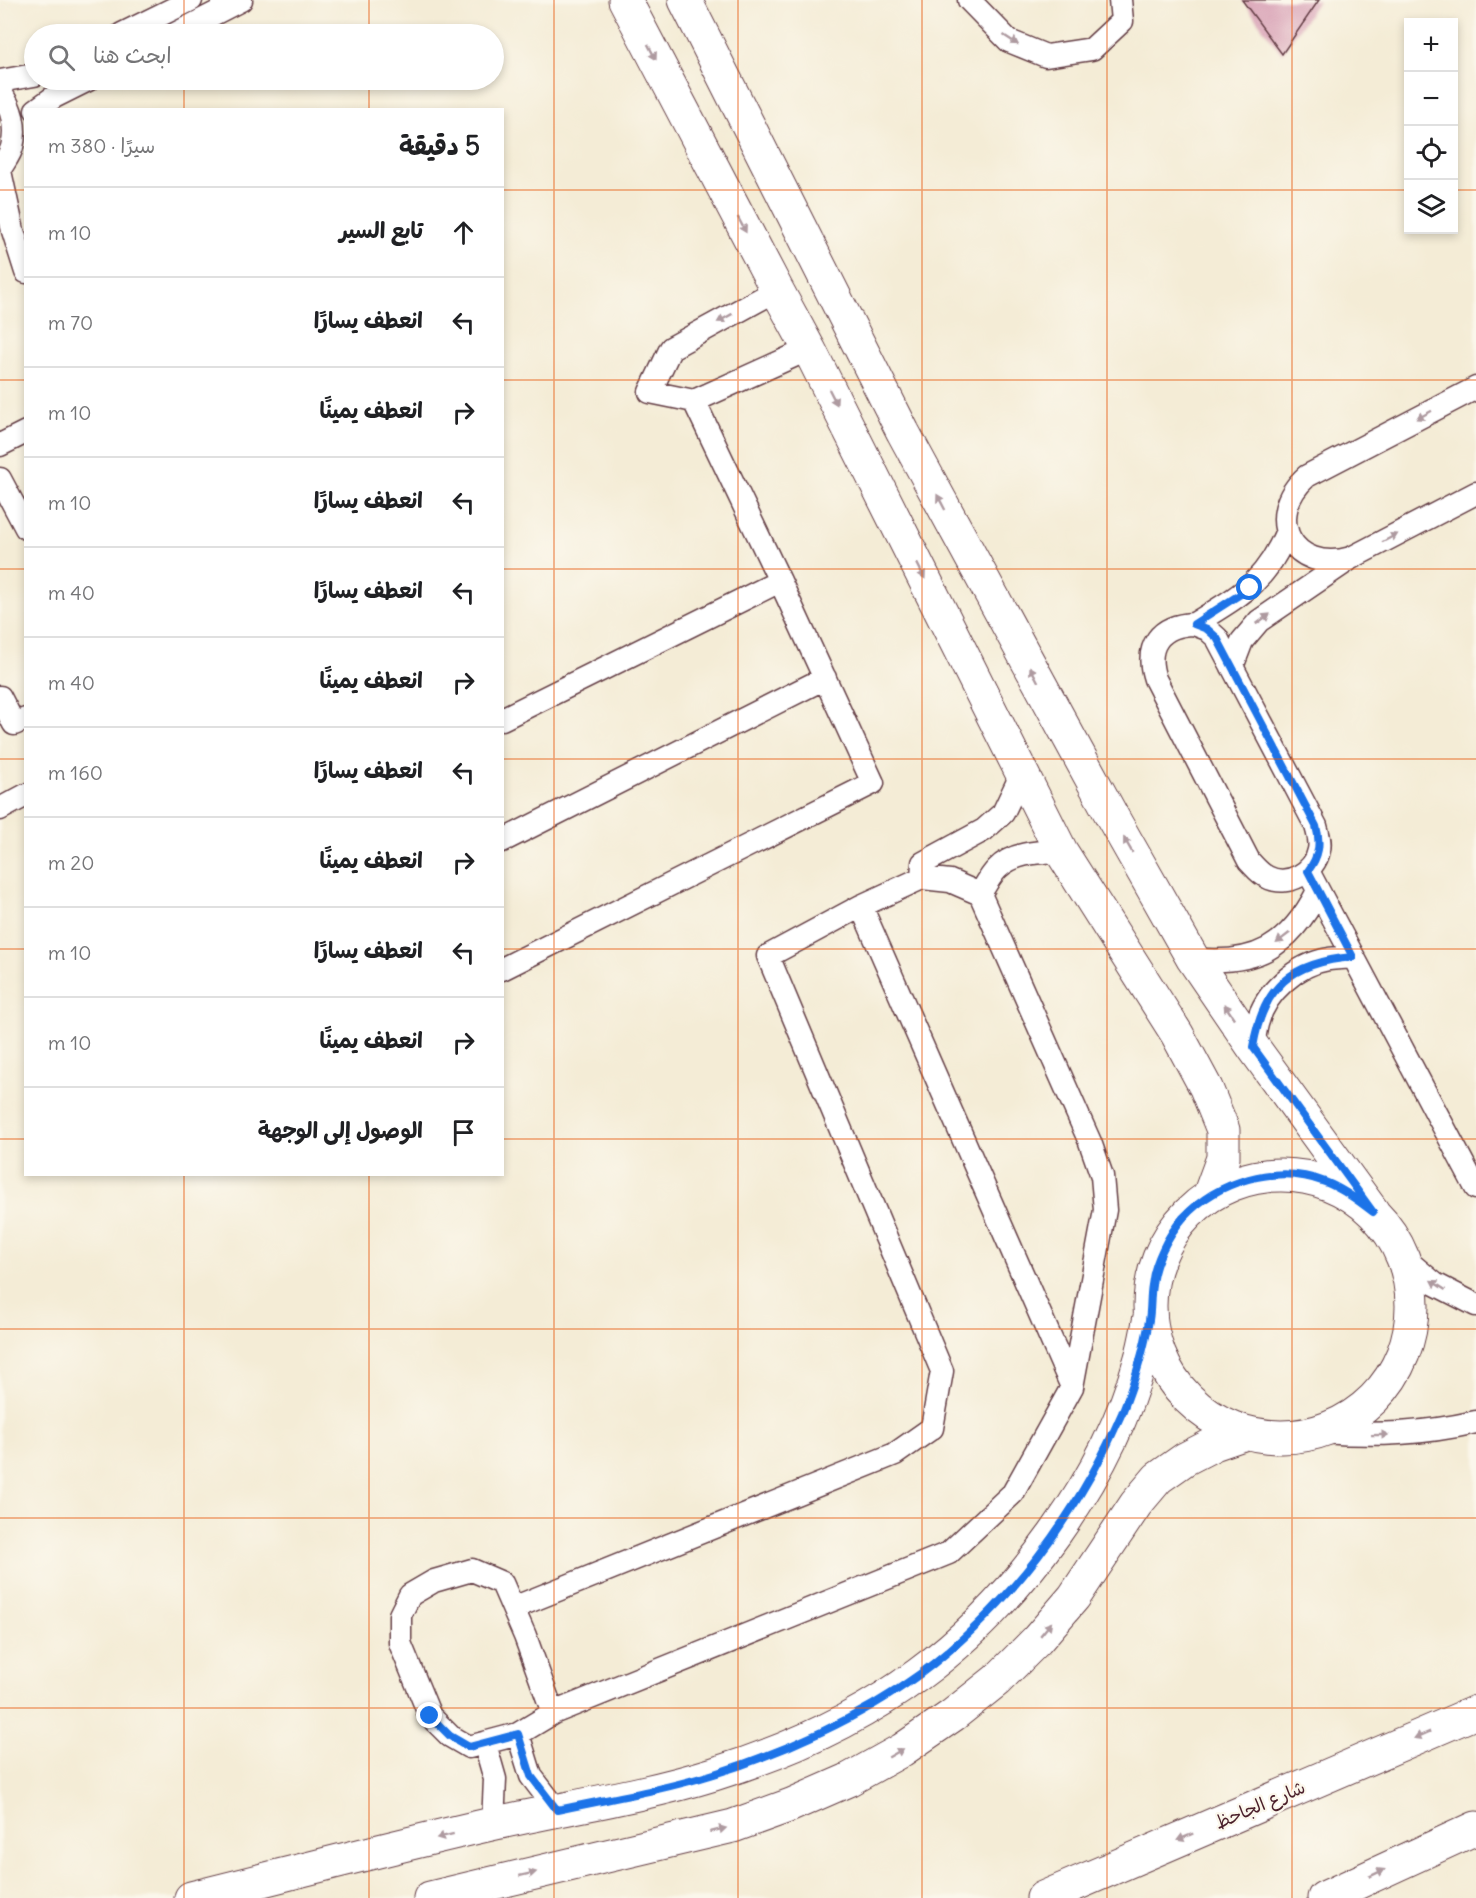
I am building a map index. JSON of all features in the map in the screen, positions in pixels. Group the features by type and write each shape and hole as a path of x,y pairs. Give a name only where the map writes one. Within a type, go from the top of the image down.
{"street":[{"path":"625,0 809,349 1061,851 1178,1034 1210,1098 1223,1130 1223,1158 1209,1196"},
{"path":"685,0 903,432 1114,820 1193,959 1253,1047 1373,1212 1391,1233 1404,1258 1412,1293 1411,1329 1400,1363 1380,1393 1353,1416 1322,1432 1296,1437 1271,1438 1246,1433 1216,1421 1191,1402 1170,1377 1156,1348 1150,1317"},
{"path":"191,1898 493,1824 659,1789 714,1774 768,1755 871,1706 919,1675 960,1641 998,1604 1065,1520 1112,1437 1128,1398 1142,1358 1150,1317 1152,1282 1163,1248 1182,1219 1209,1196 1235,1183 1264,1175 1294,1175 1323,1181 1350,1194 1373,1212"},
{"path":"430,1898 733,1826 791,1805 848,1780 902,1750 953,1715 997,1680 1037,1640 1074,1597 1136,1504 1158,1478 1204,1449 1246,1433"},
{"name":"شارع الجاحظ","path":"1043,1898 1476,1712"},
{"path":"1323,1898 1476,1828"}],"lane":[{"path":"142,24 191,0"},
{"path":"194,24 241,0"},
{"path":"969,0 1009,42 1046,56 1092,49 1122,21 1120,0"},
{"path":"0,81 24,77"},
{"path":"39,108 68,90"},
{"path":"0,92 20,120 11,148 0,170 13,231 24,266"},
{"path":"0,243 24,280"},
{"path":"777,290 671,348 650,392 694,401 809,349"},
{"path":"1351,558 1337,563 1321,562 1306,556 1295,545 1287,531 1284,516 1287,500 1295,487 1307,476 1476,388"},
{"path":"504,968 873,783 694,401"},
{"path":"0,445 24,433"},
{"path":"0,479 24,523"},
{"path":"1232,667 1242,641 1259,621 1351,558 1476,493"},
{"path":"1194,624 1231,601 1258,580 1278,552 1287,531"},
{"path":"504,718 780,581"},
{"path":"1193,959 1219,962 1245,959 1269,948 1289,934 1306,914 1313,881 1315,861 1319,850 1319,838 1316,826 1217,638 1207,629 1194,624 1180,625 1167,630 1158,639 1152,652 1150,665 1249,861 1269,879 1283,881 1296,878 1313,881"},
{"path":"504,840 825,678"},
{"path":"0,697 14,724 24,720"},
{"path":"922,878 923,863 984,830 1003,813 1022,773"},
{"path":"0,809 24,796"},
{"path":"980,894 996,870 1010,859 1028,853 1061,851"},
{"path":"513,1608 895,1454 932,1428 942,1371 768,956 861,906 922,878 950,881 980,894 1090,1142 1102,1176 1105,1210 1072,1387 1013,1493 949,1553 553,1713 518,1734 469,1747 450,1736 430,1716 400,1643 400,1615 410,1594 434,1581 472,1570 502,1583 553,1713"},
{"path":"1313,881 1476,1188"},
{"path":"861,906 1072,1387"},
{"path":"1253,1047 1257,1022 1268,1000 1284,981 1304,967 1328,959 1353,957"},
{"path":"1404,1258 1435,1284 1476,1305"},
{"path":"1322,1432 1361,1435 1401,1434 1440,1430 1476,1422"},
{"path":"518,1734 531,1776 557,1810"},
{"path":"485,1744 495,1779 493,1824"}],"building":[{"path":"1242,0 1319,0 1282,54"}],"route":[{"path":"430,1716 450,1736 469,1747 518,1734 531,1776 557,1810 659,1789 714,1774 768,1755 871,1706 919,1675 960,1641 998,1604 1065,1520 1112,1437 1128,1398 1142,1358 1150,1317 1152,1282 1163,1248 1182,1219 1209,1196 1235,1183 1264,1175 1294,1175 1323,1181 1350,1194 1373,1212 1253,1047 1257,1022 1268,1000 1284,981 1304,967 1328,959 1353,957 1308,871 1319,850 1316,826 1217,638 1207,629 1194,624 1250,588"}]}
